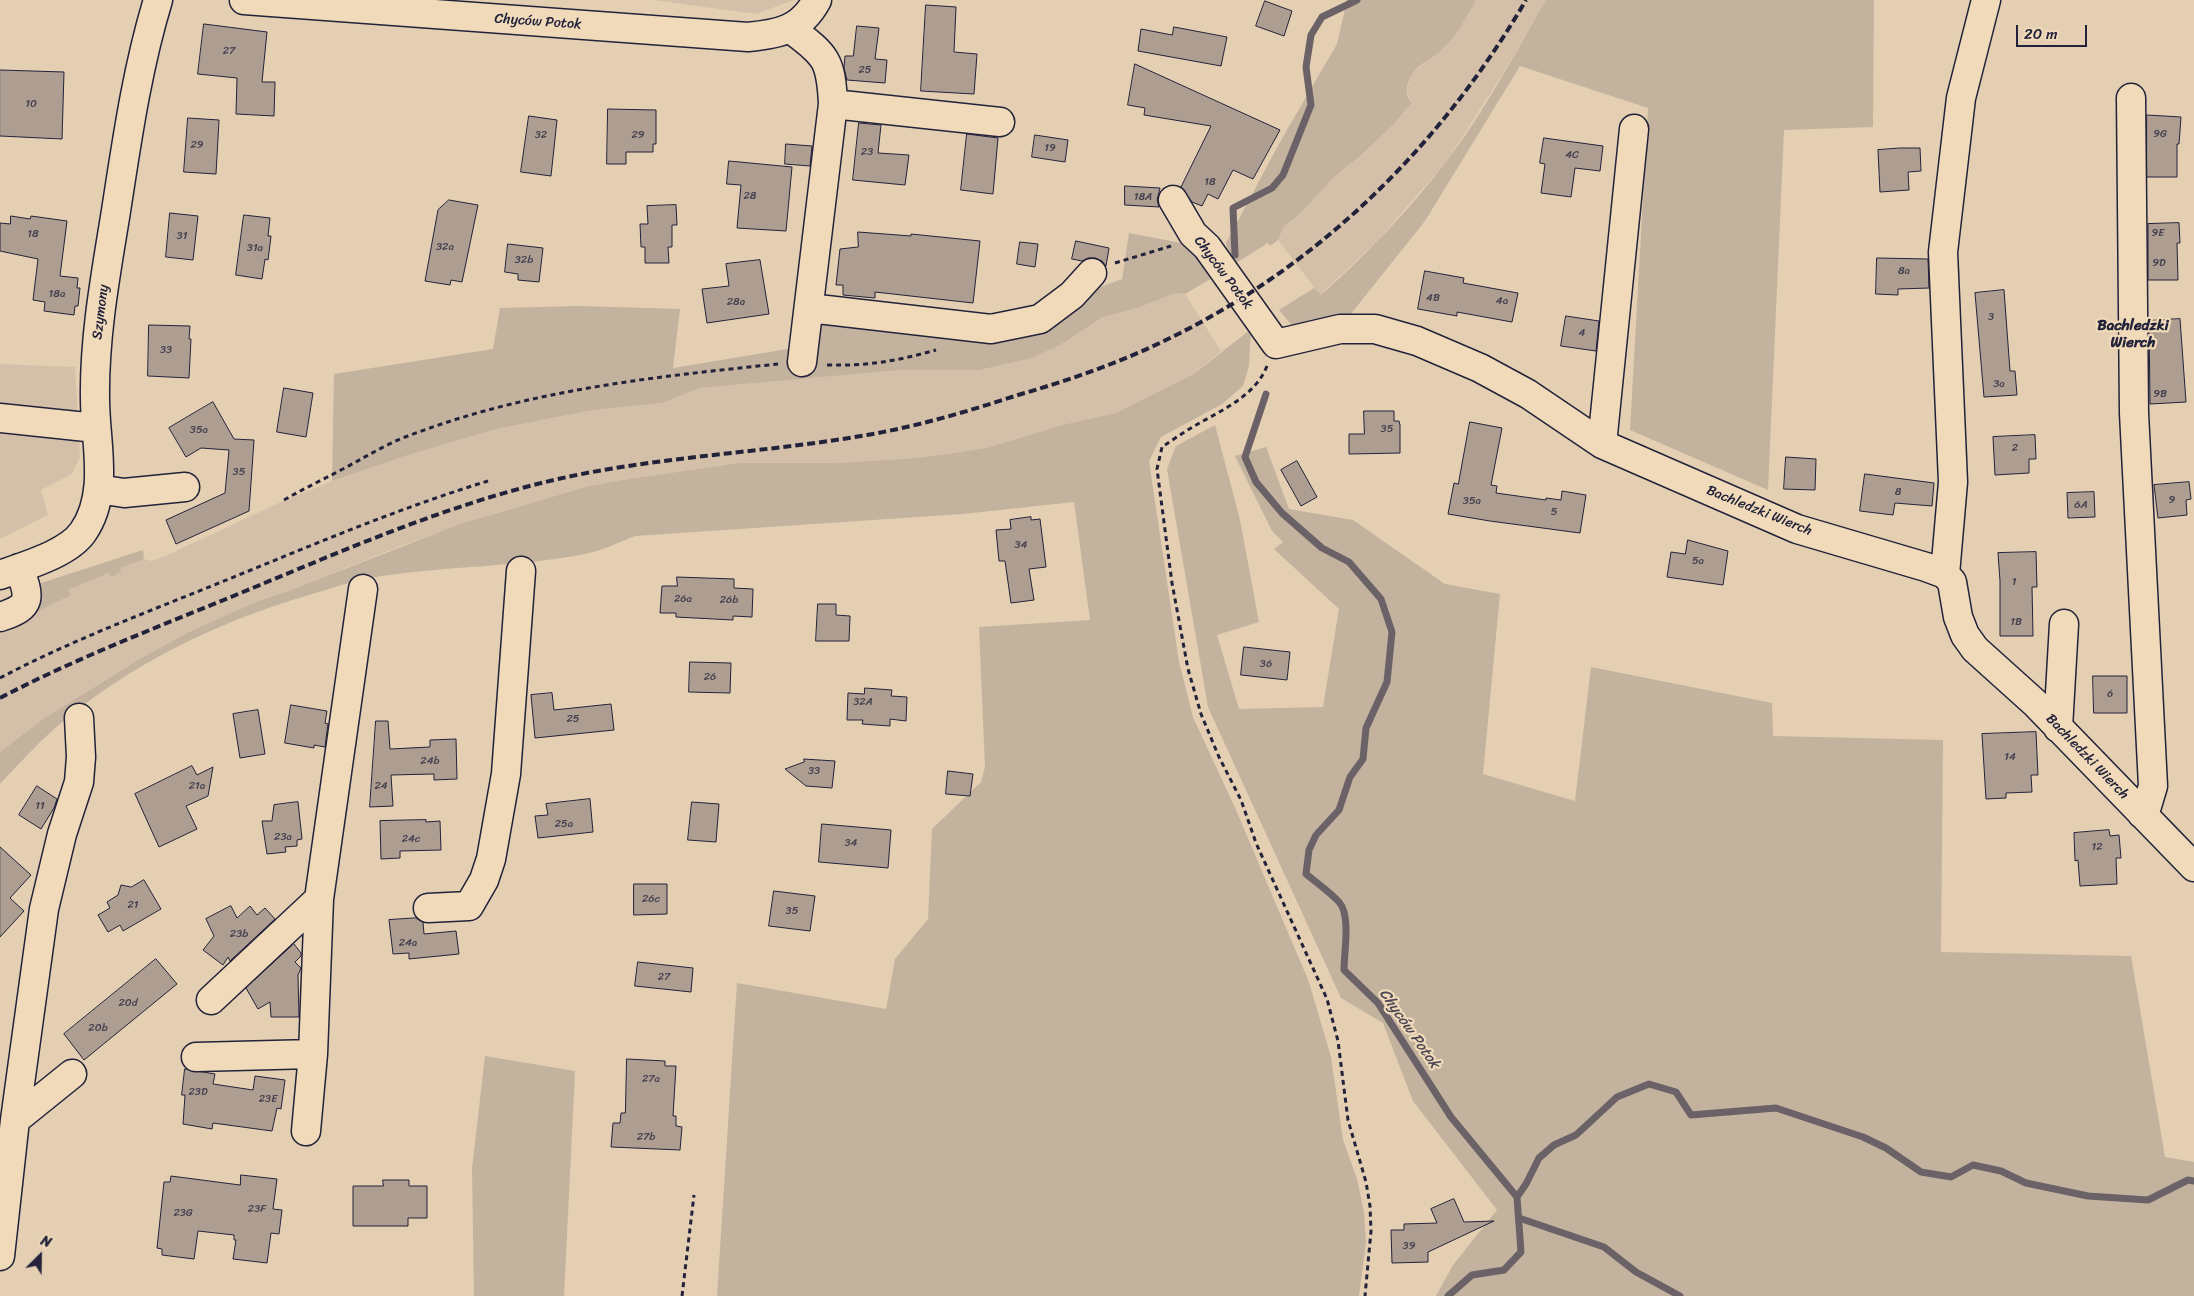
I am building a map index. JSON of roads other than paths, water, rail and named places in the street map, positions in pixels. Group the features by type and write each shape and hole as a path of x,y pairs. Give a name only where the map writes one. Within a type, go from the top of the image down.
{"street":[{"name":"Szymony","path":"10,572 58,551 76,540 88,521 98,489 100,476 95,380 100,311 134,96 158,0"},
{"name":"Chyców Potok","path":"244,0 375,5 748,37 766,35 791,28 810,13 817,0"},
{"path":"1945,574 1953,482 1942,252 1961,98 1986,0"},
{"path":"791,28 820,52 831,75 833,104 802,362"},
{"path":"2131,98 2134,413 2153,786 2147,806 2142,814"},
{"path":"833,104 1000,122"},
{"path":"1602,444 1634,129"},
{"name":"Chyców Potok","path":"1173,200 1193,234 1207,247 1276,344"},
{"path":"809,308 991,329 1040,319 1072,295 1092,273"},
{"name":"Bachledzki Wierch","path":"1276,344 1340,328 1375,329 1417,341 1480,368 1528,394 1602,444 1797,529 1945,574 1952,582 1958,617 1965,635 1975,649 2035,703 2194,867"},
{"path":"0,418 96,428"},
{"path":"98,489 124,494 185,487"},
{"path":"428,908 469,906 484,880 491,859 506,774 521,571"},
{"path":"0,617 16,612 26,602 27,590 10,572"},
{"path":"306,1131 313,1054 319,899 363,588"},
{"path":"2058,728 2064,624"},
{"path":"0,1256 15,1120 44,909 62,834 78,782 81,757 79,718"},
{"path":"211,1000 319,899"},
{"path":"196,1057 313,1054"},
{"path":"15,1120 72,1074"}],"waterway":[{"name":"Chyców Potok","path":"1235,255 1233,208 1272,188 1283,175 1311,105 1306,67 1311,35 1322,17 1357,0"},
{"name":"Chyców Potok","path":"1266,394 1245,457 1256,482 1282,513 1322,548 1349,562 1381,599 1392,632 1387,682 1366,728 1363,759 1350,777 1339,810 1316,835 1309,850 1306,874 1332,895 1343,908 1346,924 1344,970 1378,1003 1451,1117 1517,1197 1521,1252 1504,1270 1472,1275 1448,1296"},
{"path":"1517,1197 1539,1158 1554,1145 1576,1135 1617,1097 1649,1084 1676,1092 1691,1115 1776,1108 1863,1137 1886,1148 1921,1172 1951,1177 1973,1165 2001,1171 2026,1183 2088,1196 2148,1200 2188,1180 2194,1181"},
{"path":"1519,1218 1604,1247 1636,1272 1680,1296"}],"railway":[{"path":"0,698 94,653 367,541 480,500 596,471 828,441 925,423 1052,385 1101,368 1149,348 1208,318 1263,284 1316,246 1365,203 1410,157 1453,108 1491,55 1526,0"}],"district":[{"name":"Bachledzki Wierch","path":"2133,334"}]}
